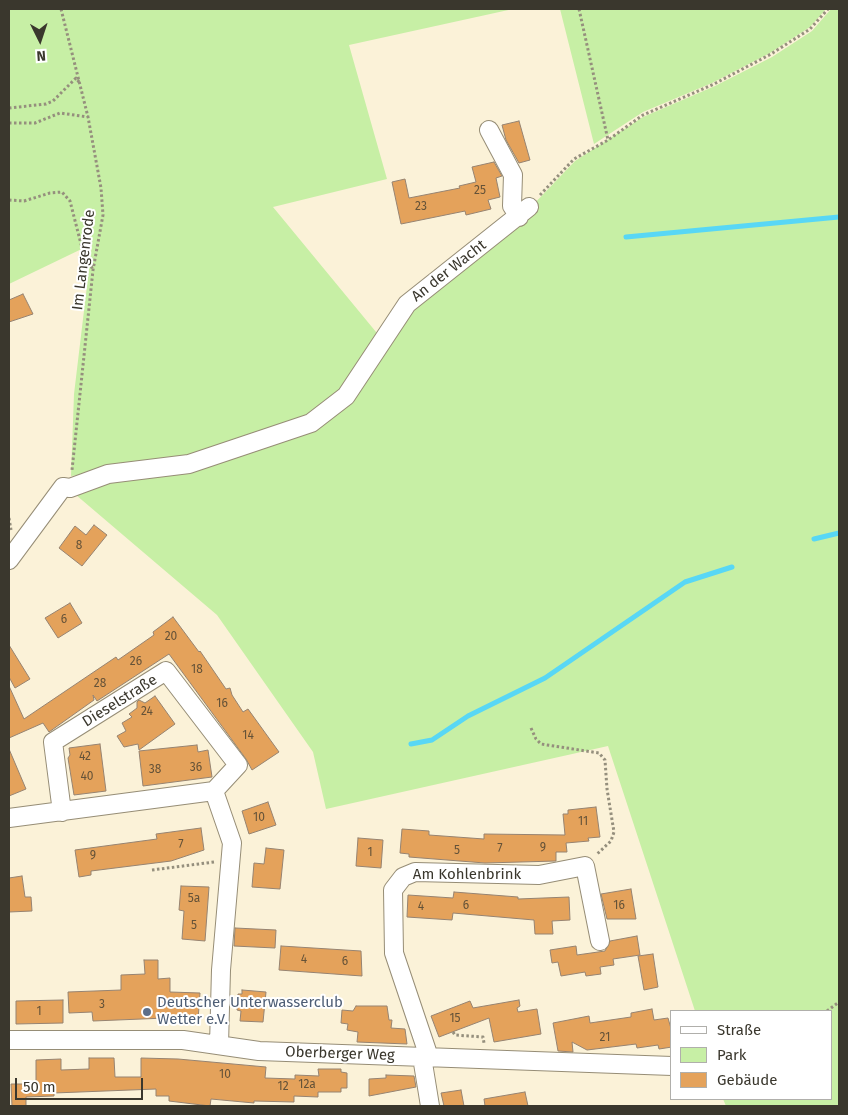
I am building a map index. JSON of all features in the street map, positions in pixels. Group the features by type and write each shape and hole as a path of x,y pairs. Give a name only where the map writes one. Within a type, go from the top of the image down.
{"street":[{"path":"488,130 513,175 512,206 524,212"},
{"name":"An der Wacht","path":"9,560 63,487 70,488 108,474 189,464 311,422 346,396 406,304 524,212"},
{"name":"Dieselstraße","path":"62,812 53,742 166,671 238,765 214,791"},
{"path":"9,818 214,791 232,843 221,970 219,1045"},
{"path":"585,866 600,941"},
{"name":"Am Kohlenbrink","path":"430,1106 425,1057 394,953 393,890 403,877 415,872 539,875 585,866"},
{"name":"Oberberger Weg","path":"9,1040 183,1040 260,1051 670,1066"}],"path":[{"name":"Im Langenrode","path":"61,9 88,118 103,215 93,270 70,488"},
{"path":"579,9 608,140"},
{"path":"524,212 574,159 608,140 643,115 714,84 771,54 810,29 828,9"},
{"path":"9,108 46,104 53,101 76,78 80,83"},
{"path":"9,124 35,124 60,114 88,118"},
{"path":"9,200 24,201 50,192 62,192 70,201 82,244 93,270"},
{"path":"532,728 541,744 599,754 604,760 614,832 611,841 585,866"},
{"path":"152,870 232,860"},
{"path":"828,1010 839,1002"}],"green space":[{"path":"9,9 513,9 349,45 387,179 273,207 381,338 344,392 310,419 190,461 71,476 74,394 92,244 9,284"},
{"path":"560,9 826,9 810,27 770,53 712,83 643,112 594,144"},
{"path":"831,9 839,9 839,1106 726,1106 723,1100 833,1100 833,1010 695,1010 608,746 326,809 313,752 217,615 69,489 311,425 394,327 531,207 575,161 643,117 715,86 772,57 812,31"}],"building":[{"path":"519,121 530,160 519,163 506,140 502,125"},
{"path":"494,162 502,176 496,178 500,197 488,200 491,209 466,215 465,211 401,224 392,182 405,179 409,198 460,188 459,186 476,182 472,167"},
{"path":"23,294 33,314 9,322 9,300"},
{"path":"94,525 107,535 82,566 59,548 75,526 86,535"},
{"path":"70,603 82,623 58,638 45,618"},
{"path":"173,617 200,651 226,689 230,688 232,695 243,712 248,709 279,752 252,770 246,759 169,654 97,701 93,695 94,700 49,732 43,723 9,738 9,686 24,719 116,657 118,660 154,635 153,632"},
{"path":"9,645 30,679 15,688 9,677"},
{"path":"155,696 175,724 139,750 138,744 124,747 117,736 126,731 122,723 132,717 129,714 137,708 139,700 145,703"},
{"path":"100,744 106,791 74,795 68,758 70,755 69,748"},
{"path":"197,745 198,752 208,750 212,777 143,786 139,751"},
{"path":"9,749 26,789 9,796"},
{"path":"268,802 276,825 249,834 242,811"},
{"path":"596,807 600,837 588,838 589,841 566,843 567,852 556,852 556,861 485,863 409,857 409,854 400,853 402,829 429,831 429,835 484,839 484,834 565,835 563,814 568,814 568,810"},
{"path":"201,828 204,850 171,861 91,871 91,875 79,877 75,850 157,839 156,834"},
{"path":"358,838 383,840 381,868 356,866"},
{"path":"266,848 284,850 280,889 252,887 254,863 264,864"},
{"path":"22,876 25,897 31,897 32,911 9,912 9,878"},
{"path":"181,886 209,887 205,941 182,939 184,911 179,910"},
{"path":"631,889 636,919 607,919 601,894"},
{"path":"454,892 518,897 518,899 569,897 570,920 552,921 553,934 535,934 534,920 453,913 452,920 407,917 408,895 453,898"},
{"path":"235,928 276,930 275,948 234,946"},
{"path":"637,936 640,955 613,959 614,965 600,967 601,974 586,976 585,972 561,976 558,962 552,963 550,950 576,946 577,955 605,951 610,941"},
{"path":"281,946 361,951 362,976 279,970"},
{"path":"653,954 658,987 644,990 638,956"},
{"path":"144,960 158,960 158,979 170,978 170,992 200,993 198,1020 166,1018 93,1021 92,1012 69,1013 68,992 121,990 121,975 145,974"},
{"path":"242,990 266,992 263,1022 240,1021 241,1011 237,1010 238,994 242,994"},
{"path":"63,1000 63,1023 16,1024 16,1001"},
{"path":"519,1000 518,1012 537,1009 541,1034 494,1042 489,1018 439,1037 431,1016 470,1001 473,1008"},
{"path":"356,1006 387,1006 389,1020 392,1020 391,1028 405,1029 407,1044 357,1042 358,1032 347,1030 348,1024 341,1023 342,1010 353,1011"},
{"path":"652,1009 654,1020 668,1018 670,1025 670,1047 659,1049 658,1045 637,1048 636,1044 587,1050 572,1042 573,1052 558,1051 553,1023 589,1016 590,1023 631,1017 631,1013"},
{"path":"89,1058 114,1058 115,1077 141,1077 141,1058 178,1059 266,1067 265,1078 295,1079 295,1075 319,1076 318,1069 341,1069 341,1072 347,1073 347,1088 341,1088 341,1092 318,1092 318,1097 294,1096 294,1102 254,1101 254,1103 211,1099 210,1106 169,1101 169,1096 156,1096 156,1089 54,1093 54,1096 26,1097 26,1106 12,1106 11,1084 36,1084 36,1060 61,1059 61,1070 89,1069"},
{"path":"386,1075 414,1076 416,1087 369,1096 369,1079 386,1078"},
{"path":"461,1090 464,1106 444,1106 441,1093"},
{"path":"525,1092 528,1106 485,1106 484,1099"}],"waterway":[{"path":"626,237 839,217"},
{"path":"814,539 839,533"},
{"path":"411,744 432,740 468,716 545,678 685,582 732,567"}],"place":[{"name":"Deutscher Unterwasserclub Wetter e.V.","path":"147,1012"}]}
